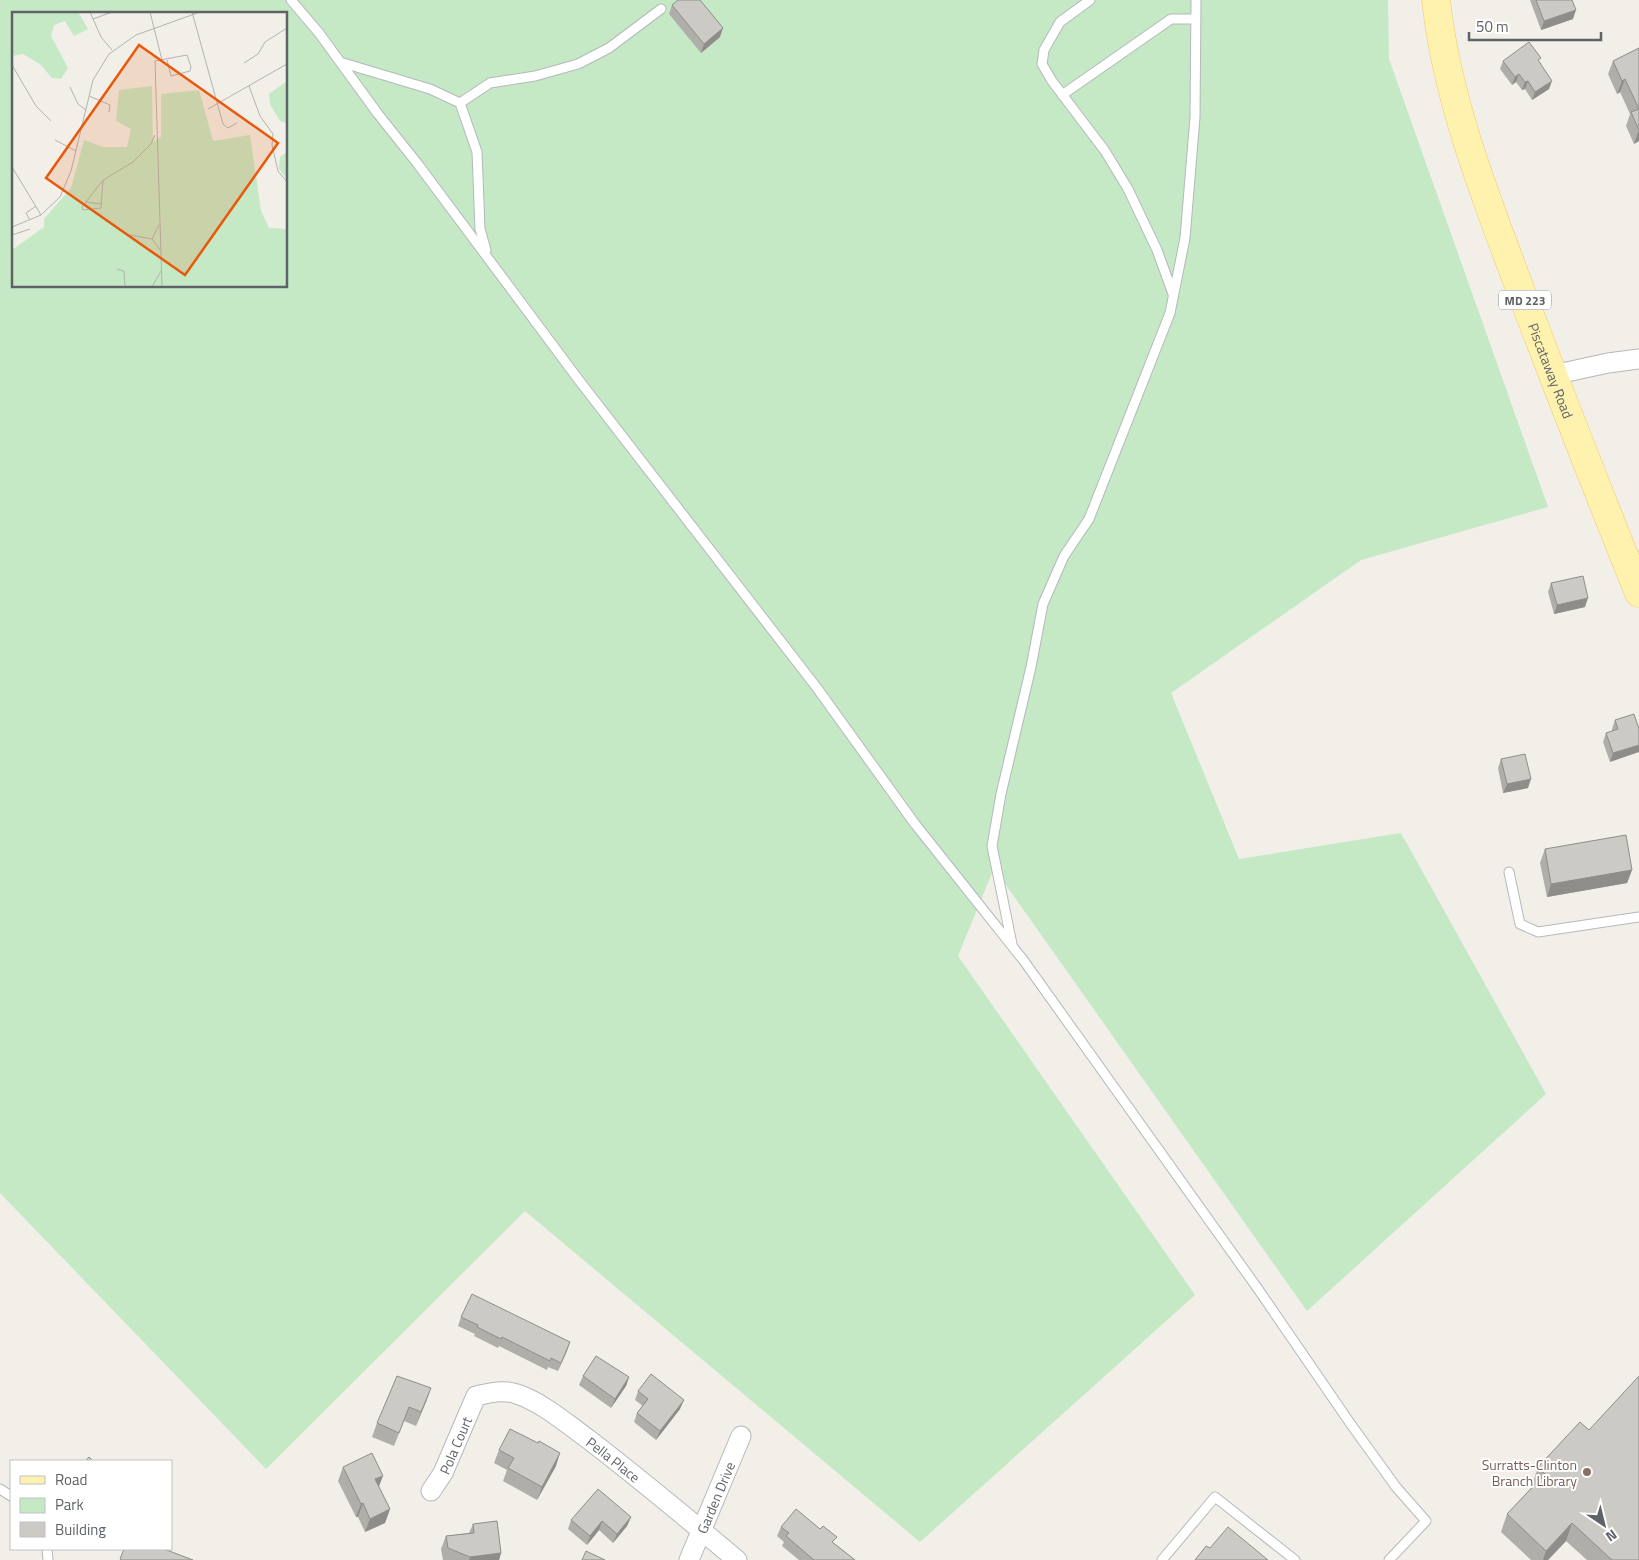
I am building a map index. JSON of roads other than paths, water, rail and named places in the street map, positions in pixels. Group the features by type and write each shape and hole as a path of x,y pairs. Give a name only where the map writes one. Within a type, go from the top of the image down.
{"main road":[{"name":"Piscataway Road","path":"1436,0 1444,48 1462,128 1481,185 1639,593"}],"street":[{"path":"1553,375 1608,363 1639,359"},
{"name":"Pella Place","path":"476,1396 501,1391 516,1393 535,1402 659,1494 737,1560"},
{"name":"Pola Court","path":"431,1491 443,1473 476,1396"},
{"name":"Garden Drive","path":"689,1560 740,1436"}],"lane":[{"path":"291,0 418,163 578,379 817,688 915,824 1012,947 1258,1289 1396,1487 1426,1521 1389,1560"},
{"path":"1090,0 1060,22 1044,50 1042,64 1052,81 1105,151 1128,189 1157,250 1173,294"},
{"path":"1012,947 992,846 1001,794 1031,667 1043,604 1064,556 1089,519 1170,313 1185,238 1195,117 1196,0"},
{"path":"460,103 490,83 535,76 578,64 609,48 660,9"},
{"path":"1062,94 1171,19 1196,19"},
{"path":"340,62 430,89 460,103 477,152 480,230 487,255"},
{"path":"1509,872 1520,924 1530,930 1538,932 1639,917"},
{"path":"1162,1560 1215,1496 1295,1560"}],"place":[{"name":"Surratts-Clinton Branch Library","path":"1587,1472"}]}
